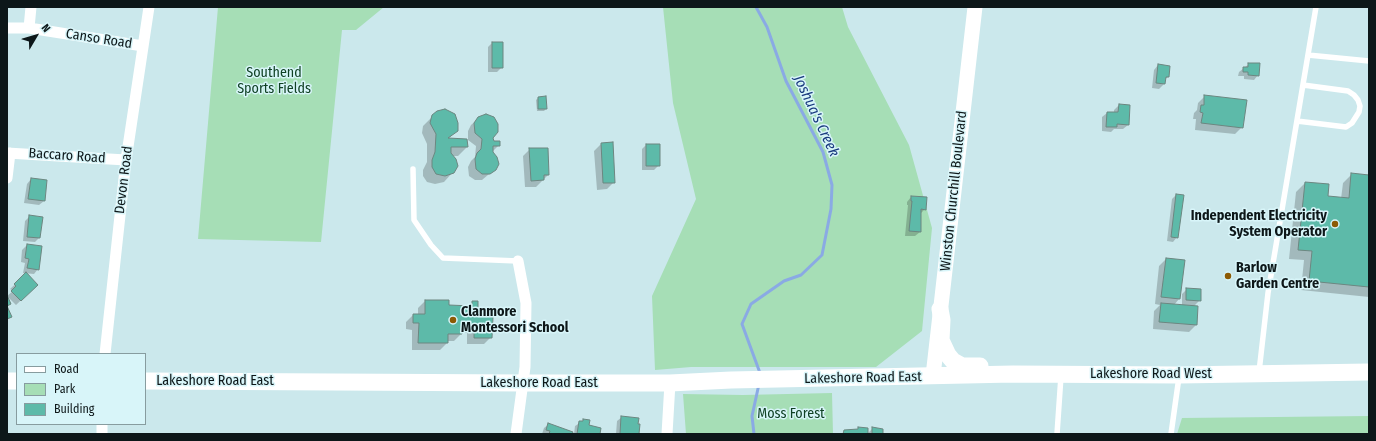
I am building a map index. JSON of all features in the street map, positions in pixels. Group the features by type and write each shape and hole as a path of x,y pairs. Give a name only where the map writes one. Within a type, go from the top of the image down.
{"main road":[{"name":"Winston Churchill Boulevard","path":"933,376 975,7"},
{"path":"940,309 942,320 941,340 948,355 954,361 962,366 1008,366 1013,374"},
{"name":"Lakeshore Road West","path":"933,376 1013,374 1179,375 1369,372"},
{"name":"Lakeshore Road East","path":"146,381 670,383 731,380 933,376"}],"street":[{"path":"29,28 31,7"},
{"name":"Devon Road","path":"105,353 126,160 149,7"},
{"name":"Canso Road","path":"7,28 29,28 143,46"},
{"path":"7,178 9,153"},
{"name":"Baccaro Road","path":"9,153 126,160"},
{"path":"516,434 524,383 526,303 518,261"},
{"path":"667,434 670,383"}],"lane":[{"path":"1259,373 1268,293 1316,7"},
{"path":"1308,55 1369,61"},
{"path":"1297,121 1346,126 1352,123 1359,112 1360,106 1354,95 1348,91 1303,85"},
{"path":"413,169 414,220 431,245 443,258 518,261"},
{"path":"1057,434 1061,374"},
{"path":"1171,434 1179,375"}],"green space":[{"name":"Southend Sports Fields","path":"218,7 384,7 356,30 342,30 321,242 198,239"},
{"path":"663,7 842,7 848,27 909,145 932,228 922,331 876,367 691,367 655,370 652,296 696,199 673,103"},
{"name":"Moss Forest","path":"832,393 833,434 686,434 683,394 743,395"},
{"path":"1369,416 1369,434 1177,434 1182,418"}],"building":[{"path":"492,42 503,42 503,68 492,68"},
{"path":"1248,63 1260,63 1259,76 1248,75 1248,72 1243,72 1243,67 1248,67"},
{"path":"1158,64 1170,66 1169,77 1166,77 1165,84 1156,83"},
{"path":"1204,95 1247,100 1243,128 1201,123 1203,113 1200,112 1201,105 1204,105"},
{"path":"546,96 547,109 538,109 538,97"},
{"path":"1119,104 1130,105 1129,125 1117,124 1117,127 1106,127 1107,112 1118,112"},
{"path":"445,109 455,114 458,123 458,131 448,138 467,139 468,147 451,147 451,153 456,159 458,166 454,173 445,176 436,174 432,167 436,134 430,123 432,115 437,111"},
{"path":"486,114 494,117 498,124 498,132 493,138 494,141 500,141 500,146 493,146 493,152 497,157 499,164 496,170 490,174 482,174 476,169 475,159 477,153 481,149 482,139 475,133 474,123 478,117"},
{"path":"613,142 615,183 603,183 601,143"},
{"path":"646,144 660,144 660,166 646,166"},
{"path":"529,148 548,148 549,175 544,175 544,180 531,181"},
{"name":"Independent Electricity System Operator","path":"1351,173 1369,175 1369,287 1309,281 1312,251 1298,250 1305,182 1329,184 1328,196 1349,198"},
{"path":"31,178 47,180 45,201 28,199"},
{"path":"1176,194 1184,195 1178,238 1171,237"},
{"path":"911,196 927,197 926,210 921,209 921,232 909,231 912,201"},
{"path":"29,215 43,217 40,238 27,237"},
{"path":"27,244 42,246 39,270 27,268 29,259 25,258"},
{"path":"1166,258 1185,260 1180,299 1161,297"},
{"path":"26,272 38,285 21,301 11,291 16,286 14,284"},
{"path":"1186,288 1201,289 1201,301 1186,300"},
{"path":"7,295 11,304 7,306"},
{"path":"425,300 449,300 449,305 472,306 472,301 478,301 478,309 490,309 490,317 493,317 492,338 474,338 474,327 462,327 462,334 448,334 448,343 418,343 419,323 413,323 413,314 425,314"},
{"path":"1161,303 1198,306 1197,325 1159,322"},
{"path":"7,306 12,317 7,319"},
{"path":"621,416 639,418 639,434 620,434"},
{"path":"583,419 590,420 589,425 601,428 600,434 577,434 579,421 583,421"},
{"path":"548,423 573,432 572,434 549,434 550,431 546,430"},
{"path":"858,427 868,428 868,434 843,434 844,430 858,429"},
{"path":"872,427 883,429 883,434 872,434"}],"waterway":[{"name":"Joshua's Creek","path":"756,7 767,27 786,81 823,152 832,185 831,209 822,255 801,275 784,281 751,304 742,324 760,373"},
{"name":"Joshua's Creek","path":"754,434 752,416 759,384"}],"place":[{"name":"Independent Electricity System Operator","path":"1335,224"},
{"name":"Barlow Garden Centre","path":"1228,276"},
{"name":"Clanmore Montessori School","path":"453,320"}]}
